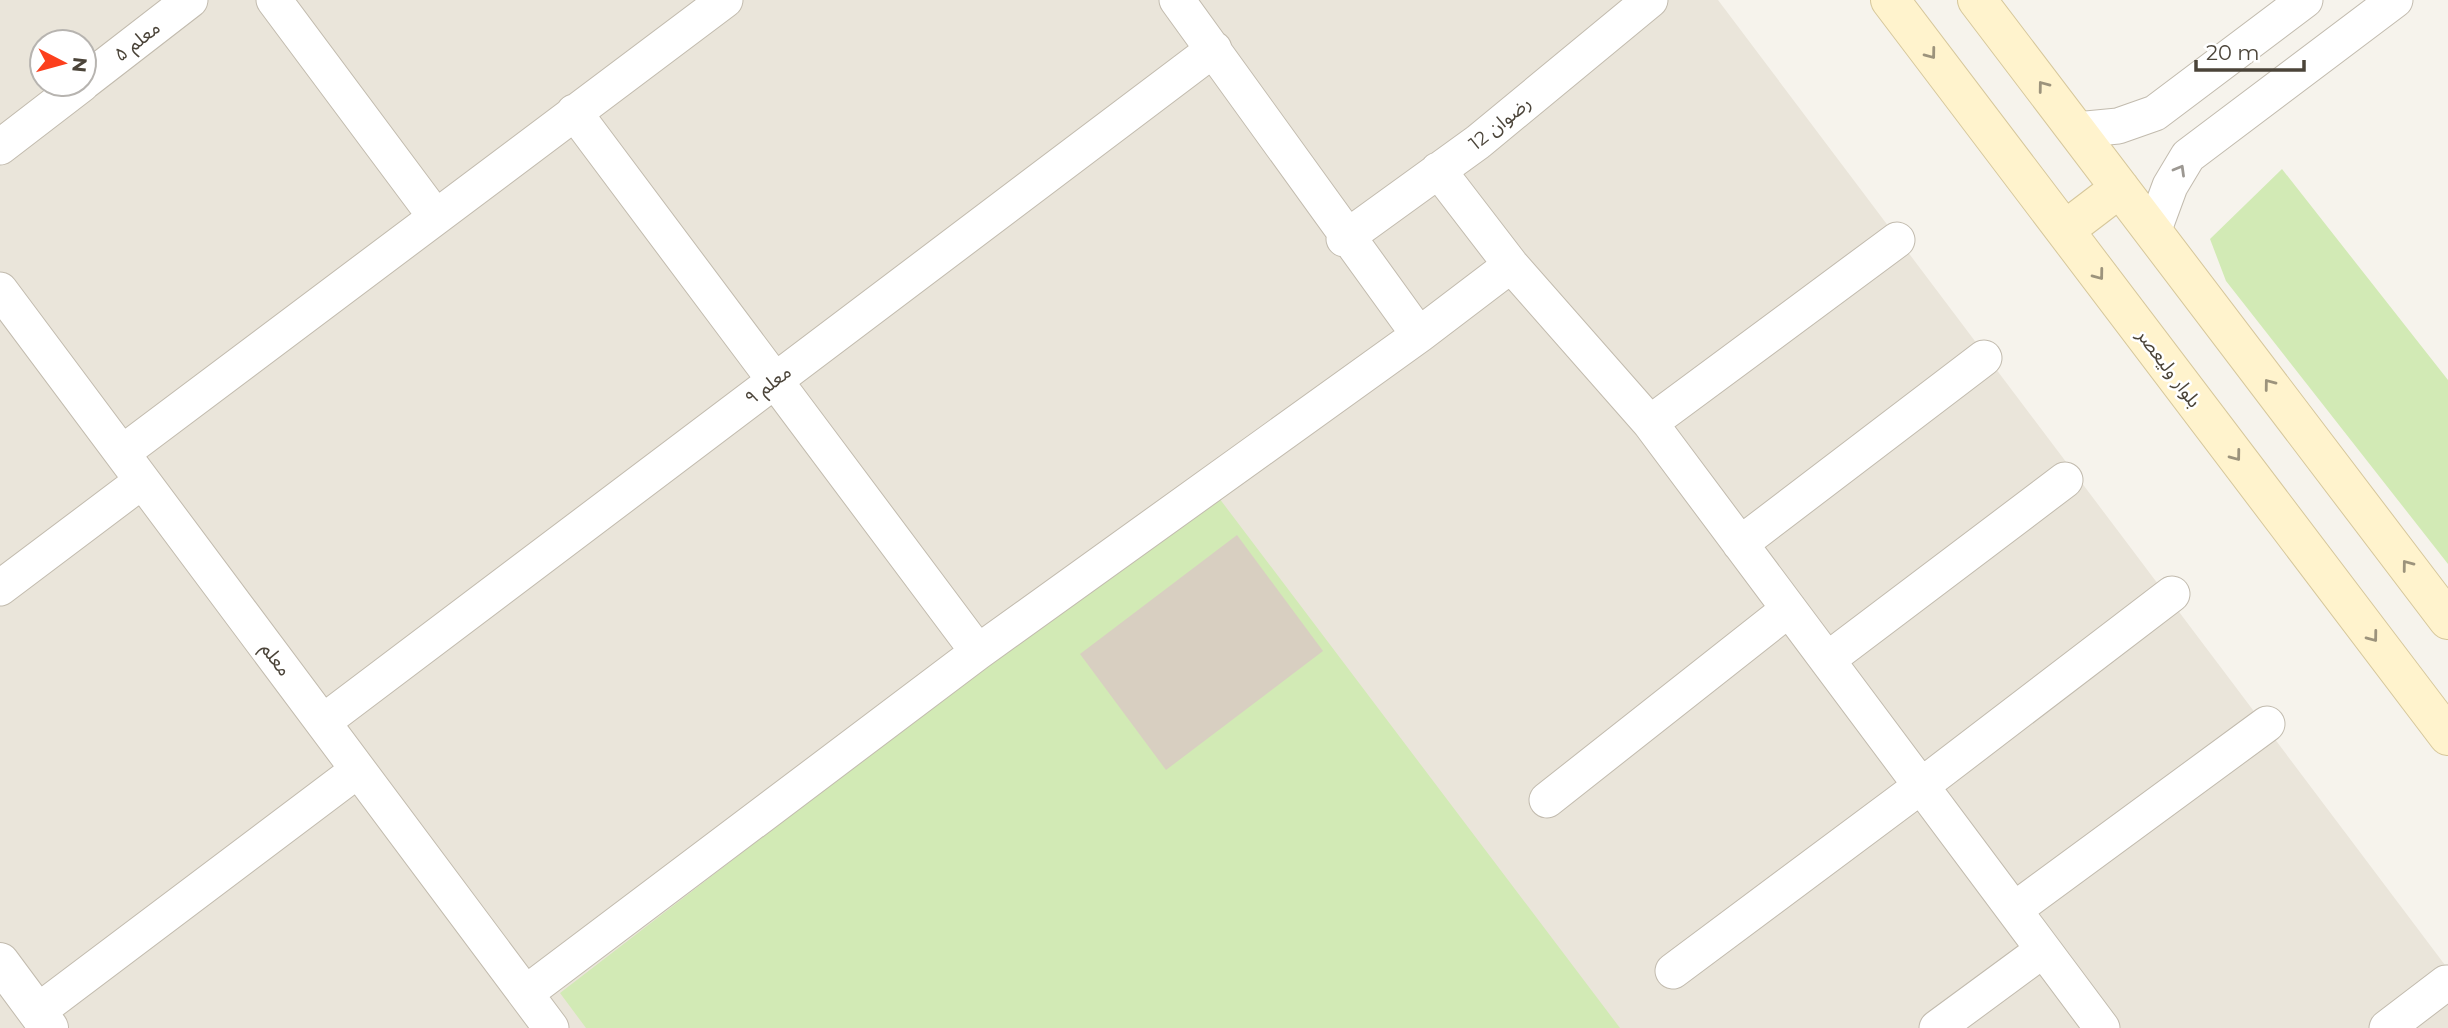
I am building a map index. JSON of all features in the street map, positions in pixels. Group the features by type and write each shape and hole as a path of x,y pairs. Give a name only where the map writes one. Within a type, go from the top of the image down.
{"main road":[{"name":"بلوار ولیعصر","path":"1890,0 2448,736"},
{"path":"1977,0 2448,620"},
{"path":"2065,230 2120,188"}],"street":[{"name":"معلم ۵","path":"98,71 190,0"},
{"path":"274,0 435,216"},
{"path":"122,453 725,0"},
{"path":"1177,0 1419,335"},
{"name":"رضوان 12","path":"1346,237 1478,142 1650,0"},
{"path":"2076,130 2118,126 2155,113 2305,0"},
{"path":"2153,232 2170,186 2188,156 2395,0"},
{"name":"معلم ۹","path":"323,722 1214,49"},
{"name":"معلم ۵","path":"0,147 64,98"},
{"path":"574,112 978,652"},
{"path":"1438,170 1511,265 1650,423 2102,1028"},
{"path":"1650,423 1897,240"},
{"path":"526,993 978,652 1419,335 1511,265"},
{"name":"معلم","path":"0,290 551,1028"},
{"path":"1740,544 1984,358"},
{"path":"1827,660 2065,480"},
{"path":"0,588 142,481"},
{"path":"1673,971 2172,594"},
{"path":"1547,800 1789,609"},
{"path":"2014,910 2267,724"},
{"path":"0,962 34,1023 358,770"},
{"path":"1937,1028 2043,950"},
{"path":"2386,1028 2446,983"}],"shaded area":[{"path":"0,0 1718,0 2448,969 2448,1028 0,1028"}],"green space":[{"path":"2282,169 2448,380 2448,564 2226,281 2210,239"},
{"path":"1213,490 1620,1028 586,1028 560,993"}],"building":[{"path":"1237,535 1323,651 1166,770 1080,654"}]}
